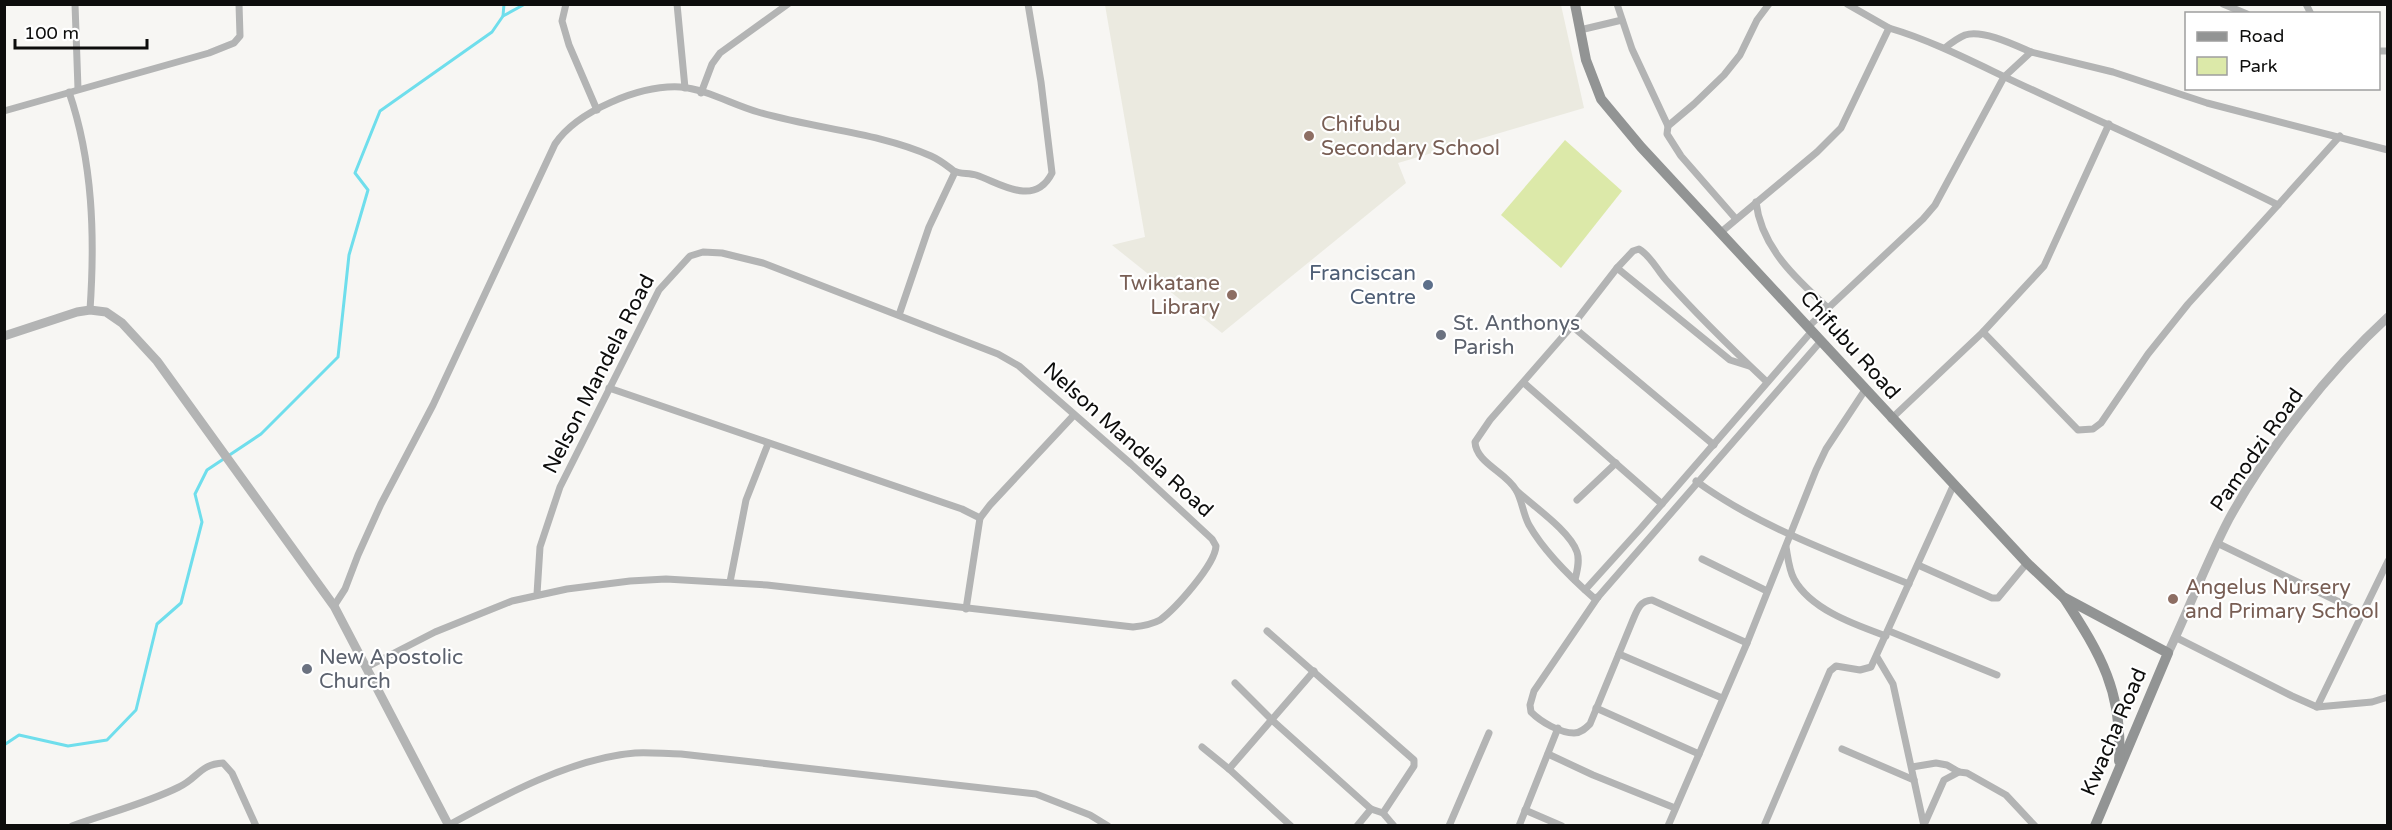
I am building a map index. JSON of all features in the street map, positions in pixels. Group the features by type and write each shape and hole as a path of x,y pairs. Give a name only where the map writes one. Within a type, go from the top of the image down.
{"main road":[{"name":"Chifubu Road","path":"1575,4 1586,60 1601,99 1619,122 1720,233 1891,419 2027,563 2063,597 2168,653"},
{"path":"2063,597 2094,643 2115,696 2121,734 2119,771"},
{"name":"Kwacha Road","path":"2095,825 2168,653"}],"street":[{"path":"75,4 78,89"},
{"path":"4,111 209,53 234,43 240,36 239,4"},
{"path":"566,4 562,21 569,45 597,110"},
{"path":"677,4 686,88"},
{"path":"701,93 712,64 720,53 788,4"},
{"path":"334,606 345,589 381,504 434,405 555,144 567,130 597,110 634,94 663,88 686,88 758,112 896,143 931,156 954,172 974,175 1020,191 1032,191 1041,187 1052,173 1041,82 1028,4"},
{"path":"1617,4 1632,49 1668,126 1667,134 1681,156 1736,219"},
{"path":"1668,126 1724,75 1740,55 1757,20 1769,4"},
{"path":"1847,4 1889,28 1945,48 2195,163 2278,205"},
{"path":"2223,4 2242,12"},
{"path":"1580,30 1622,20"},
{"path":"1720,233 1817,152 1841,128 1889,28"},
{"path":"1945,48 1970,34 1993,37 2031,52 2113,72 2207,103 2388,150"},
{"path":"1585,590 1714,445 1828,308 1935,205 2004,77 2031,52"},
{"path":"69,92 85,151 88,173 93,247 90,310"},
{"path":"1891,419 1983,333 2044,266 2109,124"},
{"path":"1983,333 2078,430 2093,429 2100,423 2148,354 2182,312 2340,136"},
{"path":"899,315 929,227 954,172"},
{"path":"1756,202 1758,220 1776,252 1807,289 1828,308"},
{"path":"1575,580 1578,553 1573,544 1558,527 1477,453 1474,442 1633,251 1639,249 1645,253 1664,279 1767,382"},
{"name":"Nelson Mandela Road","path":"367,666 467,617 512,601 537,594 630,581 666,579 730,582 1133,627 1147,626 1160,620 1176,604 1211,562 1215,546 1212,539 1019,366 998,354 763,263 722,252 703,252 690,256 659,290 560,487 540,547 537,594"},
{"path":"1617,268 1730,360 1750,366"},
{"path":"4,336 90,310 106,312 122,322 158,361 334,606 448,825 478,808 564,771 635,753 681,754 1036,794 1073,807 1107,825"},
{"name":"Pamodzi Road","path":"2168,653 2217,543 2240,499 2284,436 2361,342 2388,318"},
{"path":"1572,326 1714,445"},
{"path":"1747,643 1652,600 1645,601 1639,606 1590,724 1583,731 1574,734 1546,724 1531,712 1530,705 1534,691 1598,597 1821,341"},
{"path":"1524,382 1662,504"},
{"path":"609,388 962,509 980,518"},
{"path":"1668,825 1747,643 1826,449 1865,390"},
{"path":"966,609 980,518 1074,415"},
{"path":"1736,419 1745,426"},
{"path":"730,582 746,500 768,444"},
{"path":"1576,500 1616,463"},
{"path":"1688,475 1723,501 1791,535 1909,584"},
{"path":"1764,825 1830,671 1836,666 1860,670 1871,667 1954,484"},
{"path":"1516,490 1528,522 1537,538 1585,590 1594,598 1598,597"},
{"path":"1641,528 1649,536"},
{"path":"2217,543 2362,613"},
{"path":"1786,547 1793,578 1817,603 1832,614 1997,675"},
{"path":"1702,559 1767,591"},
{"path":"2317,707 2388,561"},
{"path":"1918,565 1992,598 1998,598 2027,563"},
{"path":"1267,631 1414,760 1414,766 1383,813"},
{"path":"2175,637 2317,707 2372,702 2388,697"},
{"path":"1619,654 1722,698"},
{"path":"1877,657 1893,684 1924,825"},
{"path":"1229,769 1314,671"},
{"path":"1235,683 1272,720 1371,809 1383,813 1394,825"},
{"path":"1596,708 1700,754"},
{"path":"1519,825 1558,728"},
{"path":"1449,825 1490,733"},
{"path":"1202,747 1291,825"},
{"path":"1842,749 1914,780"},
{"path":"1548,754 1675,808"},
{"path":"72,825 182,786 212,764 223,763 232,773 256,825"},
{"path":"1912,767 1936,763 1967,773 2006,795 2034,825"},
{"path":"1924,825 1944,780 1959,772"},
{"path":"1357,825 1371,809"},
{"path":"1525,810 1562,825"}],"shaded area":[{"name":"Chifubu Secondary School","path":"1105,5 1561,5 1584,108 1398,163 1406,183 1222,333 1112,245 1145,237"}],"green space":[{"path":"1565,140 1622,191 1561,268 1501,215"}],"waterway":[{"path":"503,16 504,4"},
{"path":"4,745 19,735 68,746 107,740 136,710 157,624 181,603 202,522 195,494 207,470 261,434 338,357 349,255 368,190 355,173 380,111 492,32 503,16 525,4"}],"place":[{"name":"Chifubu Secondary School","path":"1309,136"},
{"name":"Franciscan Centre","path":"1428,285"},
{"name":"Twikatane Library","path":"1232,295"},
{"name":"St. Anthonys Parish","path":"1441,335"},
{"name":"Angelus Nursery and Primary School","path":"2173,599"},
{"name":"New Apostolic Church","path":"307,669"}]}
